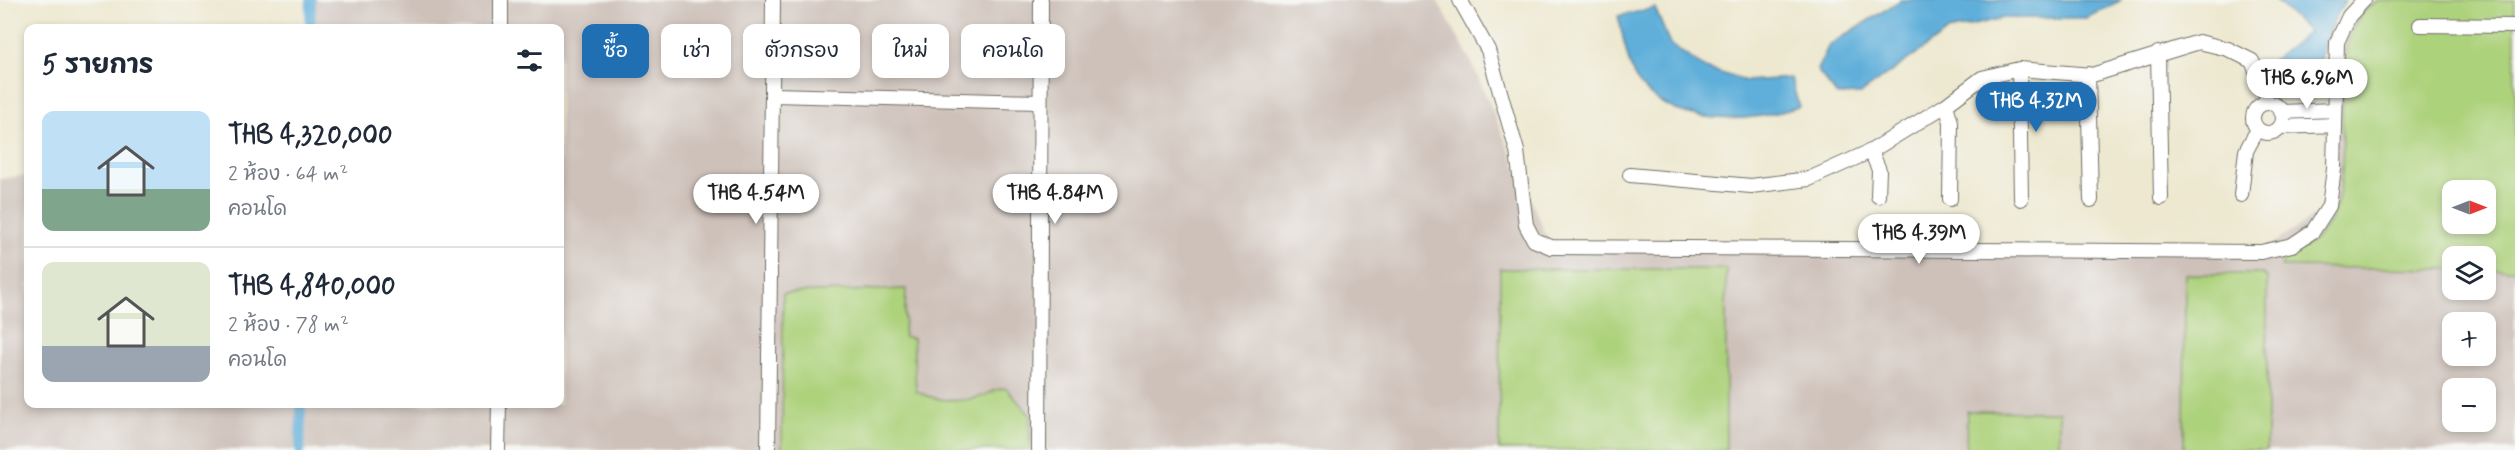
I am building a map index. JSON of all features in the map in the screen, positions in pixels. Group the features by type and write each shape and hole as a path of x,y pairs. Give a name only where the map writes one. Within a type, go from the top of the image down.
{"street":[{"path":"501,0 501,24"},
{"path":"768,450 774,95 773,0"},
{"path":"1039,450 1041,0"},
{"path":"1460,0 1488,50 1517,151 1526,225 1534,240 1551,247 2261,252 2292,245 2313,231 2329,206 2334,169 2337,42 2349,16 2364,0"},
{"path":"2420,25 2515,26"},
{"path":"1630,175 1751,186 1809,179 1871,151 1946,105 1982,78 2019,69 2088,74 2199,42 2228,49 2252,61 2280,127"},
{"path":"2158,53 2161,198"},
{"path":"2019,69 2021,199"},
{"path":"2088,74 2091,200"},
{"path":"774,95 1039,102"},
{"path":"2258,131 2253,114 2270,104 2335,110"},
{"path":"1946,105 1951,122 1950,199"},
{"path":"2258,131 2272,133 2280,127 2335,125"},
{"path":"2241,195 2246,151 2249,141 2258,131"},
{"path":"1871,151 1879,170 1878,196"},
{"path":"498,450 499,408"}],"shaded area":[{"path":"314,0 1437,0 1472,63 1551,247 2261,252 2329,206 2328,32 2375,0 2515,0 2515,450 0,450 0,179 24,176 24,408 564,408 564,24 313,24"}],"green space":[{"path":"2378,0 2515,0 2515,270 2496,269 2496,246 2442,246 2442,269 2281,267 2281,258 2307,246 2320,235 2335,210 2341,180 2343,78 2347,47 2358,20"},
{"path":"1500,269 1726,269 1726,450 1499,450"},
{"path":"2185,274 2262,274 2267,277 2267,450 2184,450"},
{"path":"906,289 904,337 913,338 916,391 939,399 956,400 972,399 1006,388 1030,415 1030,450 782,450 783,293"},
{"path":"1967,411 2059,412 2059,450 1966,450"}],"water":[{"path":"1901,0 2122,0 2086,18 2003,18 1948,31 1860,94 1837,95 1817,70 1829,45"},
{"path":"2276,0 2345,0 2328,32 2321,60 2311,72 2310,89 2300,91 2280,83 2272,61 2309,32"},
{"path":"1655,8 1670,44 1705,68 1746,81 1791,78 1799,107 1757,116 1712,118 1669,107 1651,95 1633,73 1618,16"}],"waterway":[{"path":"310,24 311,0"},
{"path":"300,450 301,408"}]}
